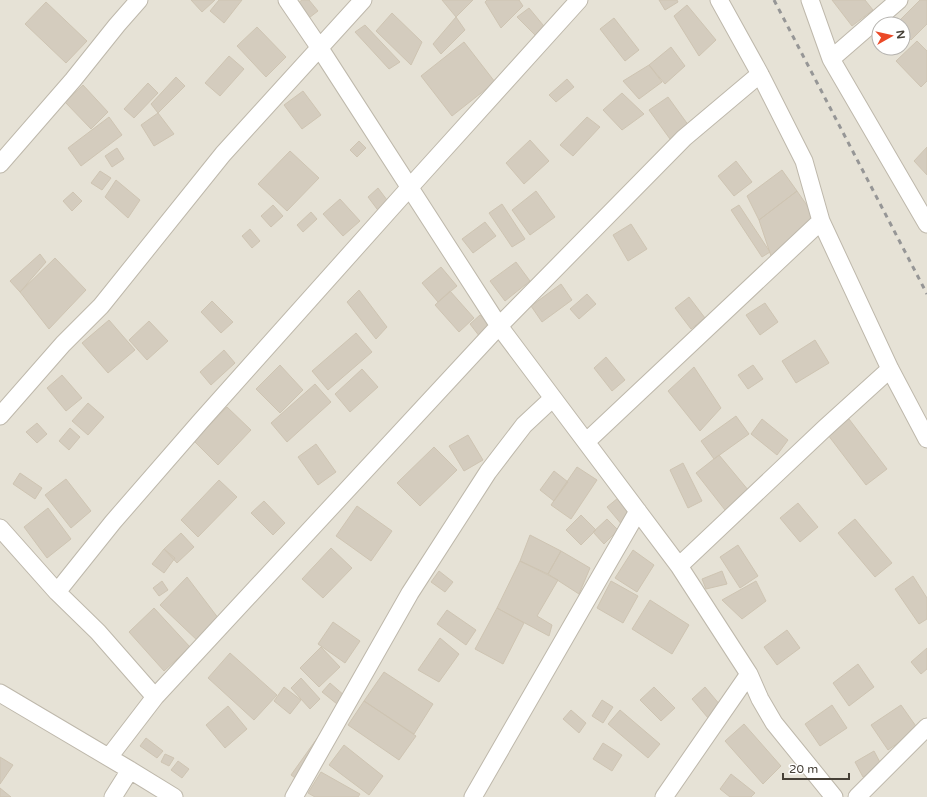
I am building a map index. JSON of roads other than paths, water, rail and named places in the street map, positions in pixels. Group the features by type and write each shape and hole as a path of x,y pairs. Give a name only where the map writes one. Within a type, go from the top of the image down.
{"street":[{"path":"0,164 73,80 116,25 139,0"},
{"path":"287,0 319,47 499,326 679,566 749,674 760,699 774,723 834,797"},
{"path":"0,416 63,344 101,306 223,154 363,0"},
{"path":"58,592 138,493 410,187 579,0"},
{"path":"719,0 760,74 804,161 821,221 890,370 927,439"},
{"path":"810,0 831,59 927,224"},
{"path":"831,59 899,0"},
{"path":"109,757 156,697 499,326 684,138 760,74"},
{"path":"586,442 821,221"},
{"path":"679,566 825,428 890,370"},
{"path":"294,797 410,593 488,472 524,425 553,398"},
{"path":"473,797 638,512"},
{"path":"0,528 58,592 98,632 156,697"},
{"path":"664,797 749,674"},
{"path":"0,693 174,797"},
{"path":"857,797 927,727"},
{"path":"113,797 130,770"}],"railway":[{"path":"774,0 927,294"}]}
